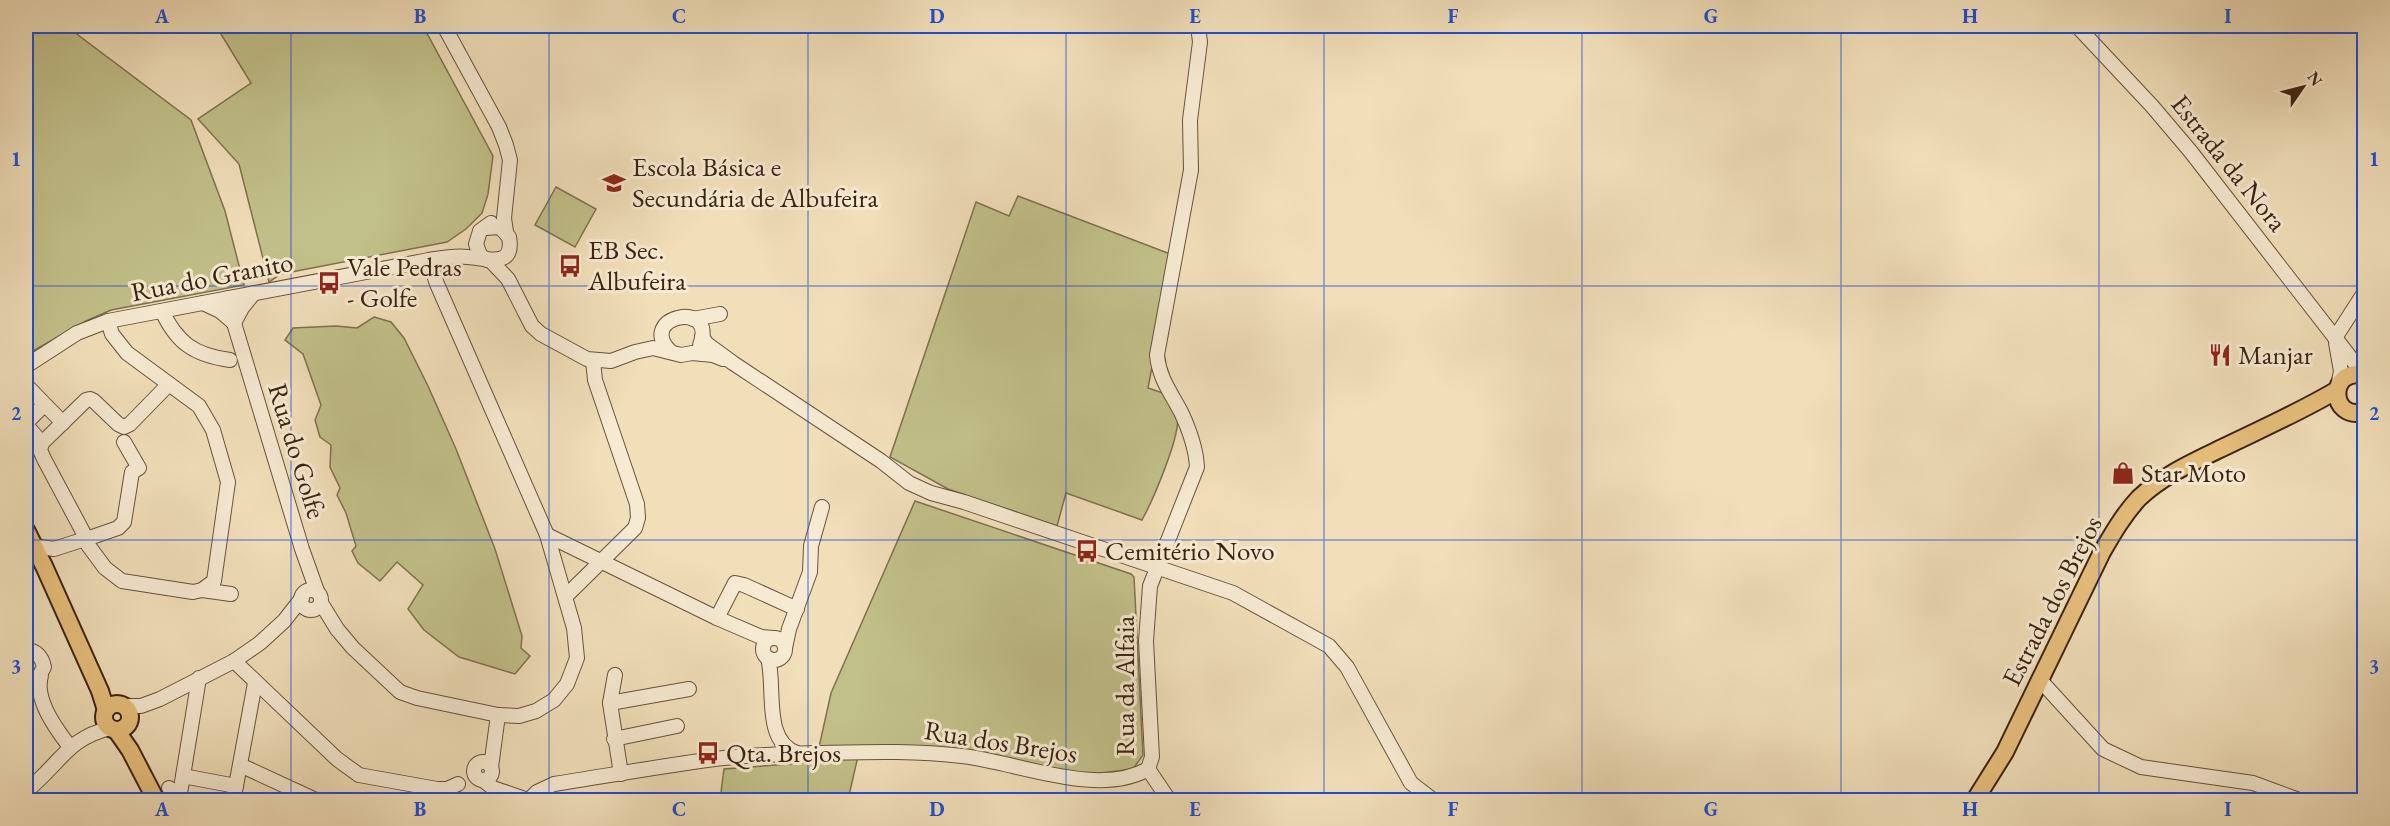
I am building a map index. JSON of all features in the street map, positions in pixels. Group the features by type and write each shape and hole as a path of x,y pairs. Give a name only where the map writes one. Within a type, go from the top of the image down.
{"main road":[{"name":"Estrada dos Brejos","path":"1975,801 1993,774 2102,552 2117,526 2139,499 2163,480 2192,462 2304,410 2338,388 2341,381 2352,374 2364,375"},
{"path":"2338,388 2337,396 2342,407 2359,413"},
{"path":"2304,410 2334,409 2359,413"},
{"path":"26,530 100,691 120,716 130,750 156,801"}],"street":[{"path":"444,26 499,127 510,160 504,218 510,243 506,255 508,279 526,318 536,330 593,361 611,361 653,348 681,356 692,353 713,355 733,363"},
{"name":"Rua da Alfaia","path":"1168,801 1148,769 1152,757 1146,641 1150,586 1197,467 1195,451 1181,414 1158,371 1157,355 1191,171 1190,120 1200,42 1198,26"},
{"name":"Estrada da Nora","path":"2077,26 2152,106 2191,152 2364,375"},
{"name":"Rua do Granito","path":"26,366 77,333 108,321 452,256 462,252 493,222 509,187"},
{"path":"506,232 494,226 481,233 477,249 508,279"},
{"path":"488,260 497,260 506,255"},
{"path":"437,284 438,271 452,256"},
{"name":"Rua do Granito","path":"452,256 488,260"},
{"path":"26,781 67,743 95,724 120,716 234,661 260,643 311,600 353,648 400,692 417,698 498,715 519,716 536,711 554,700 567,684 577,658 574,628 547,535 437,284 429,260"},
{"path":"397,266 421,272 437,284"},
{"path":"203,303 220,311 234,323 254,293"},
{"name":"Rua do Golfe","path":"228,298 302,549 311,600"},
{"path":"2338,388 2341,371 2335,338 2362,302"},
{"path":"162,311 171,330 183,343 209,356 230,360"},
{"path":"635,352 679,316 693,319 720,314 702,334 701,344 692,353"},
{"path":"693,319 702,334 733,363 881,461 964,502 1233,593 1329,646 1347,667 1411,783 1433,801"},
{"path":"108,321 112,334 127,353 199,406 213,429 228,482 213,581 202,590"},
{"path":"666,325 663,330 664,342 671,352"},
{"path":"566,596 635,528 638,518 637,504 595,380 593,361"},
{"path":"41,447 90,399 124,427 130,424 169,384"},
{"path":"26,385 63,423"},
{"path":"44,405 26,424 41,447 86,539 105,568 122,581 193,592 202,590 231,594"},
{"path":"34,546 54,549 118,528 124,522 132,472 139,468 124,442"},
{"path":"772,699 789,629 810,572 811,546 822,507"},
{"path":"547,535 717,618 761,637 781,641 784,652"},
{"path":"44,566 54,549"},
{"path":"717,618 735,583 797,609"},
{"path":"743,629 766,654 777,660 784,652"},
{"path":"774,638 765,644 772,674 774,736 779,747 776,754"},
{"path":"27,650 40,656 43,661 39,687 41,696 67,743"},
{"path":"234,661 337,759 359,775 438,797 459,784 484,774 493,747 498,715"},
{"path":"26,683 32,682 41,675"},
{"path":"615,675 610,703 621,774"},
{"path":"169,788 179,799 199,678"},
{"path":"2040,680 2103,749 2141,767 2253,783 2299,801"},
{"path":"26,683 41,696"},
{"path":"233,801 255,683"},
{"path":"610,703 689,689"},
{"path":"614,739 677,726"},
{"path":"774,736 790,750 800,754"},
{"path":"751,756 764,748 774,736"},
{"path":"26,791 41,780 67,743"},
{"name":"Rua dos Brejos","path":"528,801 537,792 554,784 708,760 776,754 933,752 978,757 1075,779 1097,781 1139,774 1148,769"},
{"path":"240,765 316,801"},
{"path":"484,774 528,801"},
{"path":"183,776 236,786"}],"shaded area":[{"path":"26,26 66,26 191,120 225,211 244,285 111,310 86,321 26,355"},
{"path":"216,26 423,26 493,156 488,194 482,213 466,229 447,242 281,274 269,282 239,164 198,119 251,83"},
{"path":"556,187 596,209 575,247 535,225"},
{"path":"1018,196 1173,255 1148,388 1166,394 1176,413 1177,425 1165,468 1142,520 1066,493 1057,526 948,489 890,457 976,202 1009,216"},
{"path":"374,317 391,322 404,338 456,449 495,549 522,636 521,648 530,656 515,674 459,657 424,630 408,609 423,585 397,562 380,581 358,563 352,551 356,546 346,513 337,495 340,488 330,467 331,445 320,437 315,420 321,405 303,354 285,340 293,328 336,326 357,328"},
{"path":"915,501 1131,574 1134,577 1143,755 1133,769 1086,775 819,747 831,693"},
{"path":"858,756 848,800 720,800 724,769 816,762"}],"place":[{"name":"Escola Básica e Secundária de Albufeira","path":"614,183"},
{"name":"EB Sec. Albufeira","path":"570,266"},
{"name":"Vale Pedras - Golfe","path":"329,283"},
{"name":"Manjar","path":"2220,355"},
{"name":"Star Moto","path":"2123,473"},
{"name":"Cemitério Novo","path":"1087,551"},
{"name":"Qta. Brejos","path":"708,753"}]}
